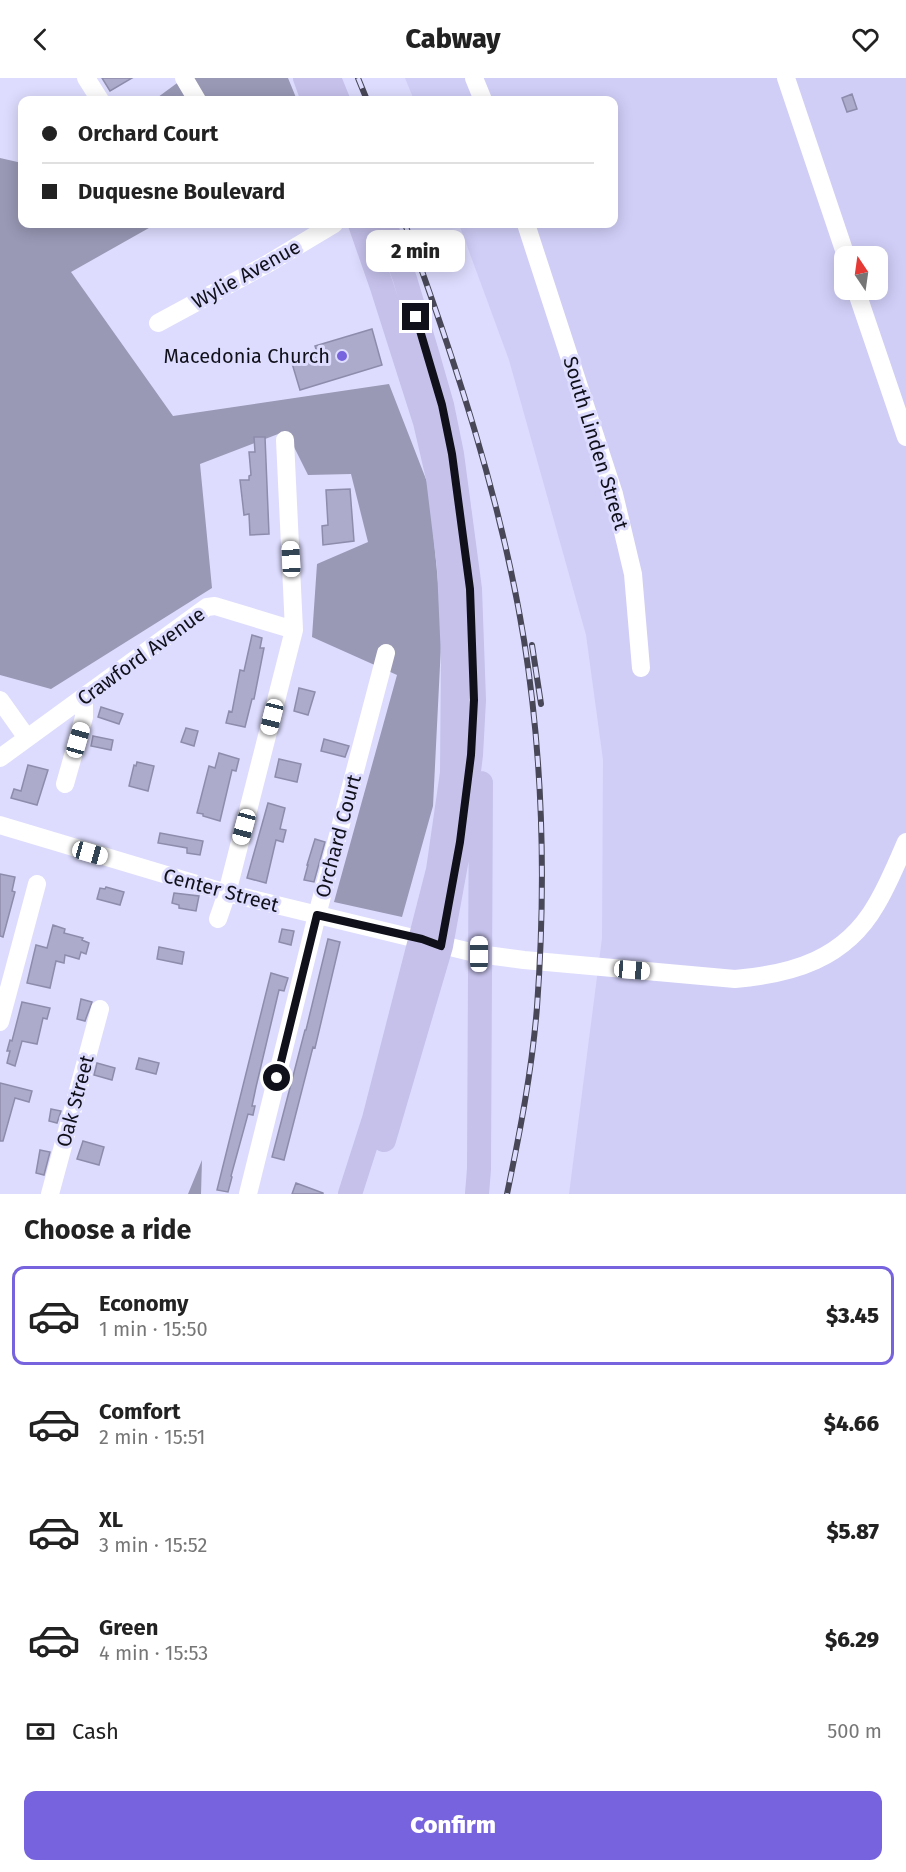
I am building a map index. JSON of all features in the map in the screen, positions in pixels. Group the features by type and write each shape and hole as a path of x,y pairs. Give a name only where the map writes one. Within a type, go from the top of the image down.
{"main road":[{"path":"305,78 312,96"},
{"path":"329,78 336,96"},
{"path":"361,228 425,422 438,478 449,568 453,658 452,773 438,870 431,942 400,1090 367,1194"},
{"path":"386,228 405,279 436,385 452,454 470,589 481,709 477,1194"},
{"path":"350,1194 431,942 460,842 471,755 474,700 470,589"},
{"path":"472,1194 479,1169"}],"street":[{"path":"86,78 97,96"},
{"path":"184,78 195,96"},
{"path":"474,78 481,96"},
{"path":"786,78 843,246"},
{"name":"Wylie Avenue","path":"158,323 327,228"},
{"name":"South Linden Street","path":"527,228 614,494 633,574 641,668"},
{"path":"859,300 906,437"},
{"path":"218,919 227,892 294,630 285,440"},
{"name":"Crawford Avenue","path":"0,758 207,607 215,606 294,630"},
{"name":"Orchard Court","path":"248,1194 317,915 386,653"},
{"path":"65,784 84,717 84,697"},
{"path":"0,700 27,738"},
{"name":"Center Street","path":"0,825 227,892 479,954"},
{"path":"479,954 735,979 768,976 806,966 834,951 857,932 876,906 906,842"},
{"path":"0,1022 38,884"},
{"name":"Oak Street","path":"50,1194 100,1009"}],"shaded area":[{"path":"184,78 288,78 295,96 159,96"},
{"path":"405,78 906,78 906,1194 569,1194 602,938 603,760 586,635 509,360 460,228 618,228 618,96 412,96"},
{"path":"0,158 18,162 18,228 149,228 71,272 173,416 389,384 429,487 442,625 433,806 402,917 334,902 397,675 312,637 317,564 368,542 351,474 308,475 286,431 200,464 212,588 51,689 0,675"},
{"path":"202,1160 201,1194 188,1194"}],"building":[{"path":"102,78 132,78 110,91"},
{"path":"852,94 857,109 847,112 842,98"},
{"name":"Macedonia Church","path":"372,329 382,365 300,390 291,360 317,352 315,346"},
{"path":"254,437 265,437 269,534 250,535 249,514 244,515 240,480 249,480 251,475 249,452 255,452"},
{"path":"350,489 354,541 323,545 322,526 328,525 326,490"},
{"path":"252,635 262,638 260,648 264,648 254,699 252,699 245,727 226,723 229,711 232,712 240,670 244,671"},
{"path":"299,688 315,692 308,715 294,711"},
{"path":"101,707 123,714 119,724 98,717"},
{"path":"186,728 198,731 194,746 181,742"},
{"path":"93,736 113,740 111,750 91,746"},
{"path":"324,739 349,746 345,757 321,751"},
{"path":"219,753 239,759 236,771 232,770 220,821 197,813 209,766 215,768"},
{"path":"279,759 301,764 297,782 275,777"},
{"path":"137,762 154,766 148,791 129,786 134,765 136,766"},
{"path":"28,765 48,770 37,805 11,798 14,789 21,791"},
{"path":"268,803 285,808 280,829 286,830 283,842 276,840 266,883 247,878"},
{"path":"160,833 203,841 200,855 187,853 187,848 158,843"},
{"path":"315,839 325,842 314,882 304,880"},
{"path":"0,874 15,877 12,891 15,892 3,937 0,936"},
{"path":"106,887 124,892 120,905 97,899 100,888 105,889"},
{"path":"174,893 199,896 196,911 179,908 179,905 172,903"},
{"path":"53,925 65,929 64,933 83,938 82,940 89,943 86,954 81,952 79,959 65,955 64,963 56,961 50,988 27,983 36,945 47,948"},
{"path":"282,929 294,931 291,945 279,942"},
{"path":"328,939 340,942 315,1048 313,1047 284,1160 272,1157"},
{"path":"159,947 184,952 182,964 157,959"},
{"path":"271,973 288,978 284,991 279,990 252,1106 255,1106 253,1115 248,1114 228,1192 217,1190"},
{"path":"81,999 92,1002 85,1021 77,1019"},
{"path":"22,1002 50,1008 47,1019 43,1018 37,1044 22,1041 15,1066 7,1063 10,1051 7,1051 10,1040 12,1041"},
{"path":"139,1058 159,1063 156,1074 136,1069"},
{"path":"97,1063 115,1068 112,1080 94,1075"},
{"path":"0,1083 32,1091 29,1102 15,1098 3,1141 0,1141"},
{"path":"51,1109 61,1111 57,1123 49,1121"},
{"path":"83,1141 104,1147 99,1165 77,1159"},
{"path":"40,1150 50,1152 44,1175 36,1173"},
{"path":"296,1183 323,1193 323,1194 292,1194"}],"railway":[{"path":"358,78 365,96"},
{"path":"406,228 458,377 503,534 524,640 535,731 541,823 540,961 529,1078 507,1194"},
{"path":"532,645 541,704"}],"place":[{"name":"Macedonia Church","path":"342,356"}],"route":[{"path":"277,1078 317,915 422,939 441,946 460,842 471,755 474,700 470,589 452,454 442,405 416,317"}]}
